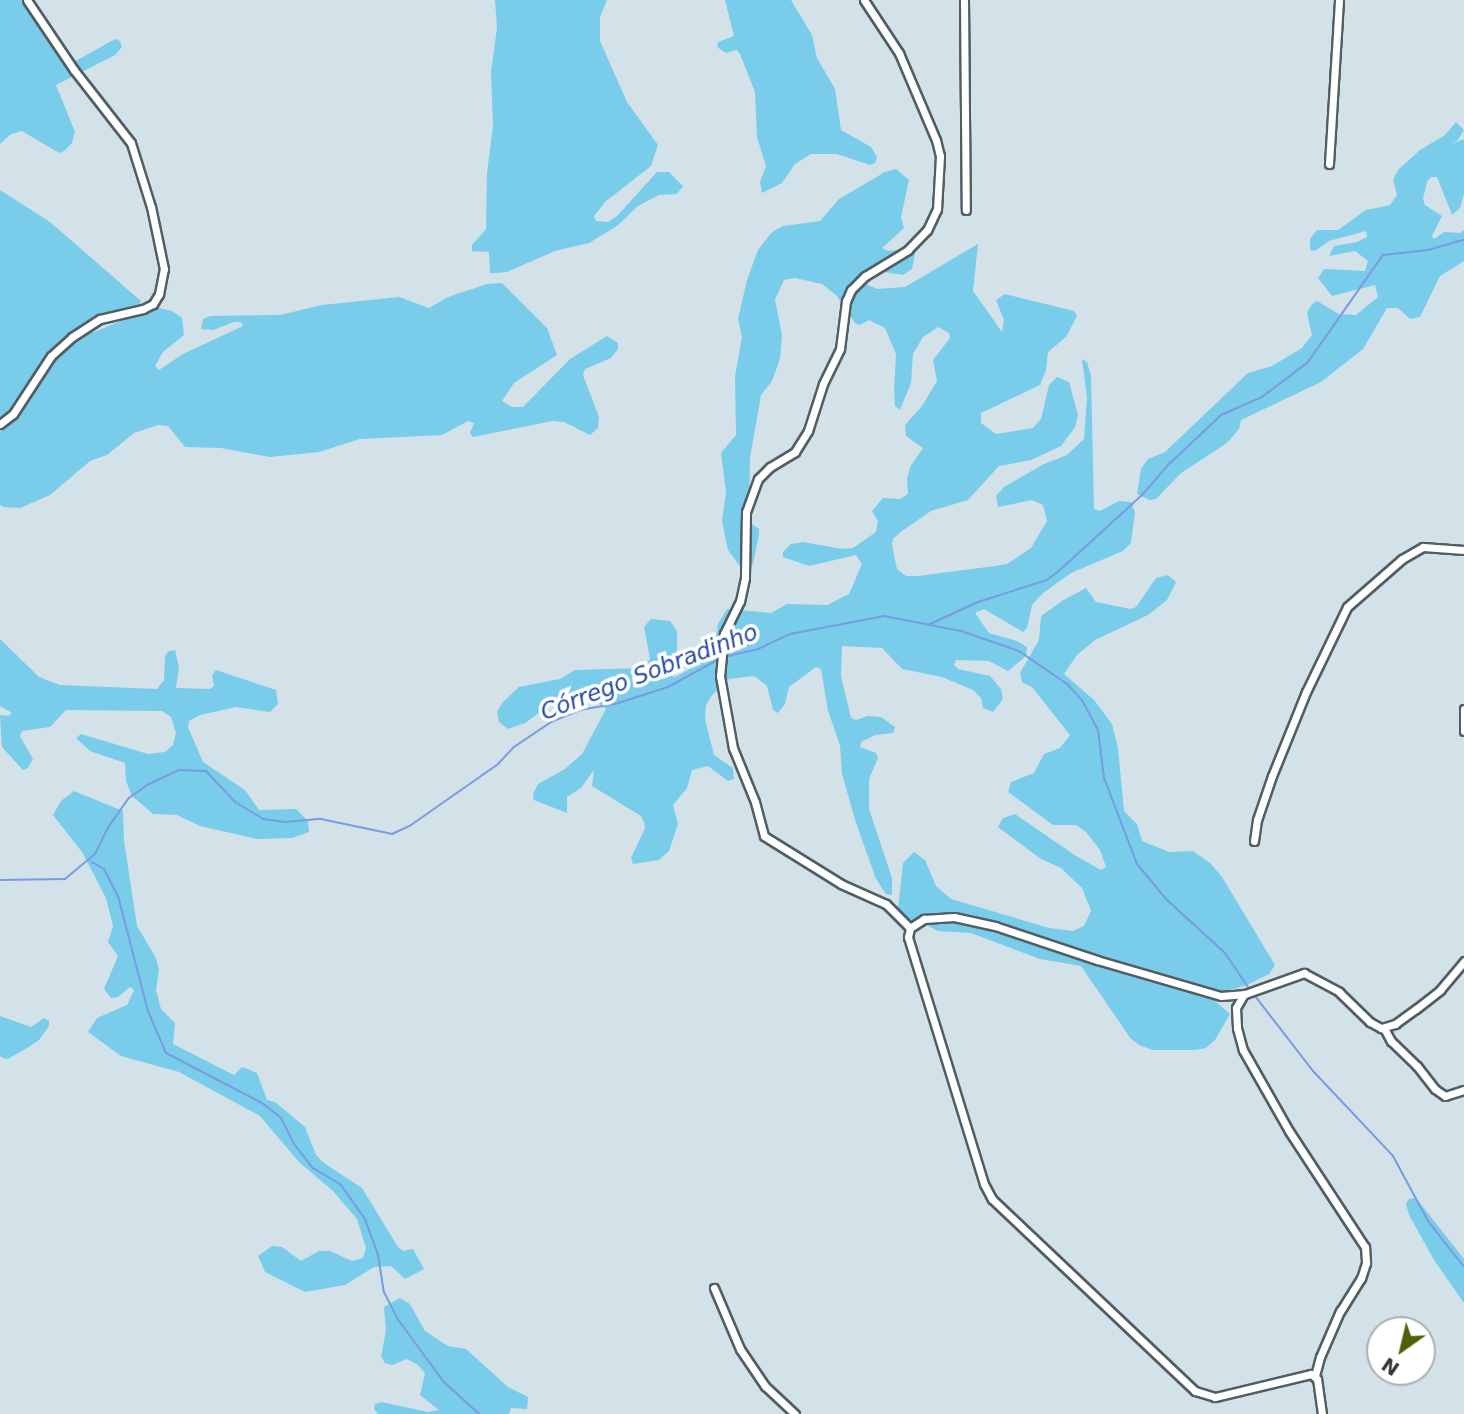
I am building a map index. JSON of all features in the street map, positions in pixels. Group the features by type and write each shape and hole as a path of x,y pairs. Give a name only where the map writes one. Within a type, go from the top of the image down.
{"street":[{"path":"0,424 13,414 51,356 72,337 100,319 153,304 159,294 164,272 151,206 131,143 74,70 27,0"},
{"path":"864,0 899,53 936,140 940,156 937,209 926,230 908,250 865,276 851,290 846,301 840,349 823,384 808,432 795,452 770,467 758,479 746,512 745,578 740,601 724,634 720,676 733,748 755,802 764,836 841,884 888,906 910,928"},
{"path":"964,0 966,211"},
{"path":"1329,164 1339,0"},
{"path":"1254,841 1257,820 1272,776 1306,692 1347,607 1402,559 1423,547 1464,550"},
{"path":"1464,709 1464,732"},
{"path":"1315,1376 1302,1374 1215,1397 1202,1396 992,1199 984,1184 918,976 907,939 910,928 924,919 954,917 995,926 1097,960 1221,996 1245,994 1304,973 1321,979 1339,992 1370,1022 1384,1028 1391,1041 1417,1066 1435,1089 1445,1096 1464,1090"},
{"path":"1384,1028 1399,1022 1440,990 1464,961"},
{"path":"1245,994 1236,1008 1237,1028 1243,1051 1289,1131 1365,1247 1366,1263 1361,1278 1340,1311 1315,1376 1322,1414"},
{"path":"714,1288 740,1349 765,1386 796,1414"}],"shaded area":[{"path":"0,0 26,0 72,63 115,39 120,41 122,47 115,55 56,85 75,132 72,143 64,151 59,153 22,131 11,134 0,144"},
{"path":"495,0 607,0 600,17 600,41 627,102 658,145 651,166 605,202 594,216 596,221 608,222 617,216 657,172 669,172 683,186 677,194 659,195 638,206 617,226 589,243 555,251 507,272 490,273 489,252 472,251 472,245 486,229 487,173 493,125 491,72 497,28"},
{"path":"725,0 791,0 812,35 817,58 835,89 841,130 871,147 877,157 875,163 870,165 837,154 811,154 795,164 782,183 762,193 760,182 766,166 757,137 755,92 737,50 726,53 717,47 718,42 734,36"},
{"path":"1456,122 1464,130 1458,140 1451,144 1464,139 1464,194 1460,208 1452,215 1437,177 1431,177 1427,182 1423,199 1425,205 1442,216 1432,236 1434,239 1444,232 1460,233 1464,230 1464,261 1440,276 1420,317 1410,319 1398,308 1387,308 1363,349 1321,382 1241,420 1239,429 1227,443 1181,473 1156,499 1150,500 1137,494 1141,469 1148,459 1165,452 1248,373 1272,366 1302,348 1312,335 1307,313 1312,304 1317,301 1339,314 1356,315 1378,297 1375,285 1332,296 1318,278 1324,269 1365,271 1368,261 1355,251 1329,256 1334,246 1357,242 1367,237 1366,231 1329,241 1315,251 1310,250 1310,239 1317,230 1338,230 1366,210 1390,205 1397,195 1393,180 1398,170 1420,150 1445,135"},
{"path":"896,169 909,180 901,217 904,228 882,248 888,251 912,248 915,253 912,269 903,275 866,269 860,275 866,284 877,289 905,287 978,244 973,291 1002,332 1004,320 996,300 1005,294 1074,311 1077,316 1066,337 1048,352 1046,370 1040,385 981,413 981,423 996,434 1033,428 1041,419 1049,385 1057,377 1069,382 1078,415 1075,427 1061,446 1031,460 999,466 968,500 931,511 902,531 893,539 892,545 897,569 906,576 918,576 995,566 1007,564 1031,548 1047,521 1043,505 1032,500 998,507 996,496 1004,487 1044,464 1067,455 1084,439 1087,398 1082,359 1087,362 1091,376 1094,509 1100,511 1119,501 1131,502 1135,512 1131,543 1123,551 1071,573 1043,593 1032,605 1027,628 1023,632 984,609 975,613 989,633 1017,641 1027,647 1026,656 1008,671 989,661 956,660 954,665 958,669 990,676 1001,689 1003,699 993,712 983,708 981,698 973,690 942,677 902,669 882,648 842,646 841,676 851,718 856,720 868,716 881,717 895,727 893,733 875,735 861,742 860,747 876,753 878,758 869,779 869,809 892,878 892,895 886,894 876,879 856,823 842,774 840,745 828,711 821,669 816,667 789,687 785,704 778,713 773,710 767,686 754,676 729,679 712,695 706,705 705,719 714,755 733,768 734,779 728,781 708,766 692,770 687,788 673,805 678,824 669,851 659,860 633,864 631,858 645,828 644,822 641,816 592,786 594,770 581,788 567,797 567,813 534,800 533,794 538,784 565,769 582,754 606,709 598,703 577,699 566,701 550,705 525,723 508,729 499,722 497,712 502,703 519,687 560,679 575,670 643,668 650,659 644,627 651,619 670,621 677,631 677,654 669,669 669,675 675,677 718,653 715,646 718,624 727,609 771,613 787,604 827,605 849,594 862,564 856,555 809,566 783,557 783,552 791,544 803,542 842,549 853,548 876,532 878,521 872,511 883,498 900,499 908,494 907,479 910,467 923,448 906,436 905,425 922,406 937,381 933,360 950,338 949,333 938,327 923,337 913,354 911,383 900,410 895,406 896,354 885,328 869,320 860,325 855,323 836,295 822,284 795,278 784,280 775,300 782,335 780,359 772,381 761,395 750,458 749,522 759,529 759,535 753,564 745,573 728,550 722,521 726,492 721,453 736,435 735,376 742,337 738,319 747,280 758,250 772,232 783,226 820,221 839,199 885,172"},
{"path":"0,190 50,222 141,301 139,307 95,315 78,329 82,333 94,332 155,307 172,311 182,318 184,335 163,352 155,366 159,370 183,354 243,326 241,322 234,322 213,330 201,329 203,319 210,316 280,315 322,305 399,297 429,308 448,297 487,284 502,283 547,328 557,355 514,383 502,401 512,407 523,407 570,359 607,336 618,343 618,349 611,358 585,369 583,375 599,417 598,428 590,435 564,422 552,421 473,437 470,433 474,423 468,421 442,435 360,439 319,452 270,457 221,448 185,447 168,426 158,425 134,433 107,455 90,461 50,495 20,508 4,507 0,505 0,432 20,411 0,416"},
{"path":"1168,575 1176,582 1167,600 1148,615 1095,640 1077,655 1064,674 1094,700 1112,724 1118,748 1124,811 1137,824 1142,841 1169,852 1193,851 1210,863 1222,877 1275,965 1269,974 1247,985 1209,996 1230,1014 1215,1040 1206,1048 1195,1050 1153,1050 1131,1039 1081,966 1040,959 971,933 938,931 918,921 903,918 898,909 903,863 914,852 925,860 936,886 951,899 1049,928 1073,931 1084,926 1091,911 1082,888 1061,868 1041,859 998,827 1003,818 1015,814 1076,856 1101,870 1106,867 1100,850 1086,832 1076,825 1053,825 1008,792 1011,782 1034,773 1044,754 1060,748 1070,735 1032,687 1022,682 1020,673 1039,640 1041,616 1062,601 1086,588 1096,602 1131,609 1136,607 1156,578"},
{"path":"0,639 39,677 60,685 157,689 164,680 165,656 169,651 175,650 179,667 176,688 210,689 214,686 212,675 216,670 276,690 278,704 270,712 236,707 200,715 189,721 188,727 203,762 245,790 259,810 296,809 308,821 309,832 292,838 257,839 200,826 177,815 153,814 132,796 126,781 125,763 90,751 76,738 81,734 148,754 165,752 173,745 176,733 171,717 162,711 66,710 50,727 22,731 20,736 33,759 28,768 23,770 2,747 0,715 8,716 12,713 0,706"},
{"path":"74,791 123,811 124,841 137,926 156,958 159,970 156,990 161,1009 175,1023 173,1044 234,1075 242,1067 257,1073 267,1100 275,1102 305,1127 316,1155 324,1163 362,1188 398,1247 403,1251 413,1249 424,1269 405,1279 391,1266 374,1267 345,1285 305,1292 265,1272 258,1256 272,1246 282,1247 301,1261 319,1251 330,1251 352,1261 363,1258 366,1248 357,1219 333,1191 299,1162 260,1116 179,1072 121,1056 88,1032 97,1018 127,1005 134,990 130,987 118,997 111,998 104,989 118,956 108,942 113,926 106,898 82,852 53,815 61,801"},
{"path":"0,1016 31,1027 44,1018 49,1021 49,1026 39,1040 8,1059 3,1058 0,1056"},
{"path":"1416,1198 1464,1259 1464,1303 1434,1260 1409,1215 1406,1204 1409,1199"},
{"path":"400,1298 410,1304 425,1331 448,1346 466,1349 508,1387 528,1397 527,1409 511,1408 509,1414 378,1414 374,1409 375,1404 381,1402 428,1412 439,1410 420,1395 425,1373 418,1365 407,1359 392,1365 385,1363 381,1357 386,1330 384,1307"}],"waterway":[{"path":"928,625 978,602 1047,580 1061,569 1142,495 1168,465 1221,415 1262,397 1308,362 1383,255 1428,250 1464,240"},
{"name":"Córrego Sobradinho","path":"724,657 758,649 790,634 884,616 961,631 1019,651 1067,684 1082,700 1098,730 1104,778 1137,864 1166,899 1225,953 1250,990"},
{"name":"Córrego Sobradinho","path":"0,880 65,879 95,854 107,829 129,798 147,785 179,770 206,771 235,802 263,819 285,822 321,819 392,834 411,825 498,764 514,747 551,722 580,710 618,703 668,687 719,659"},
{"path":"92,862 104,869 118,896 148,1011 166,1053 262,1103 281,1118 294,1144 313,1168 341,1185 365,1219 378,1255 384,1292 397,1318 443,1381 479,1414"},
{"name":"Córrego Sobradinho","path":"1255,996 1313,1071 1393,1156 1428,1221 1464,1267"}]}
